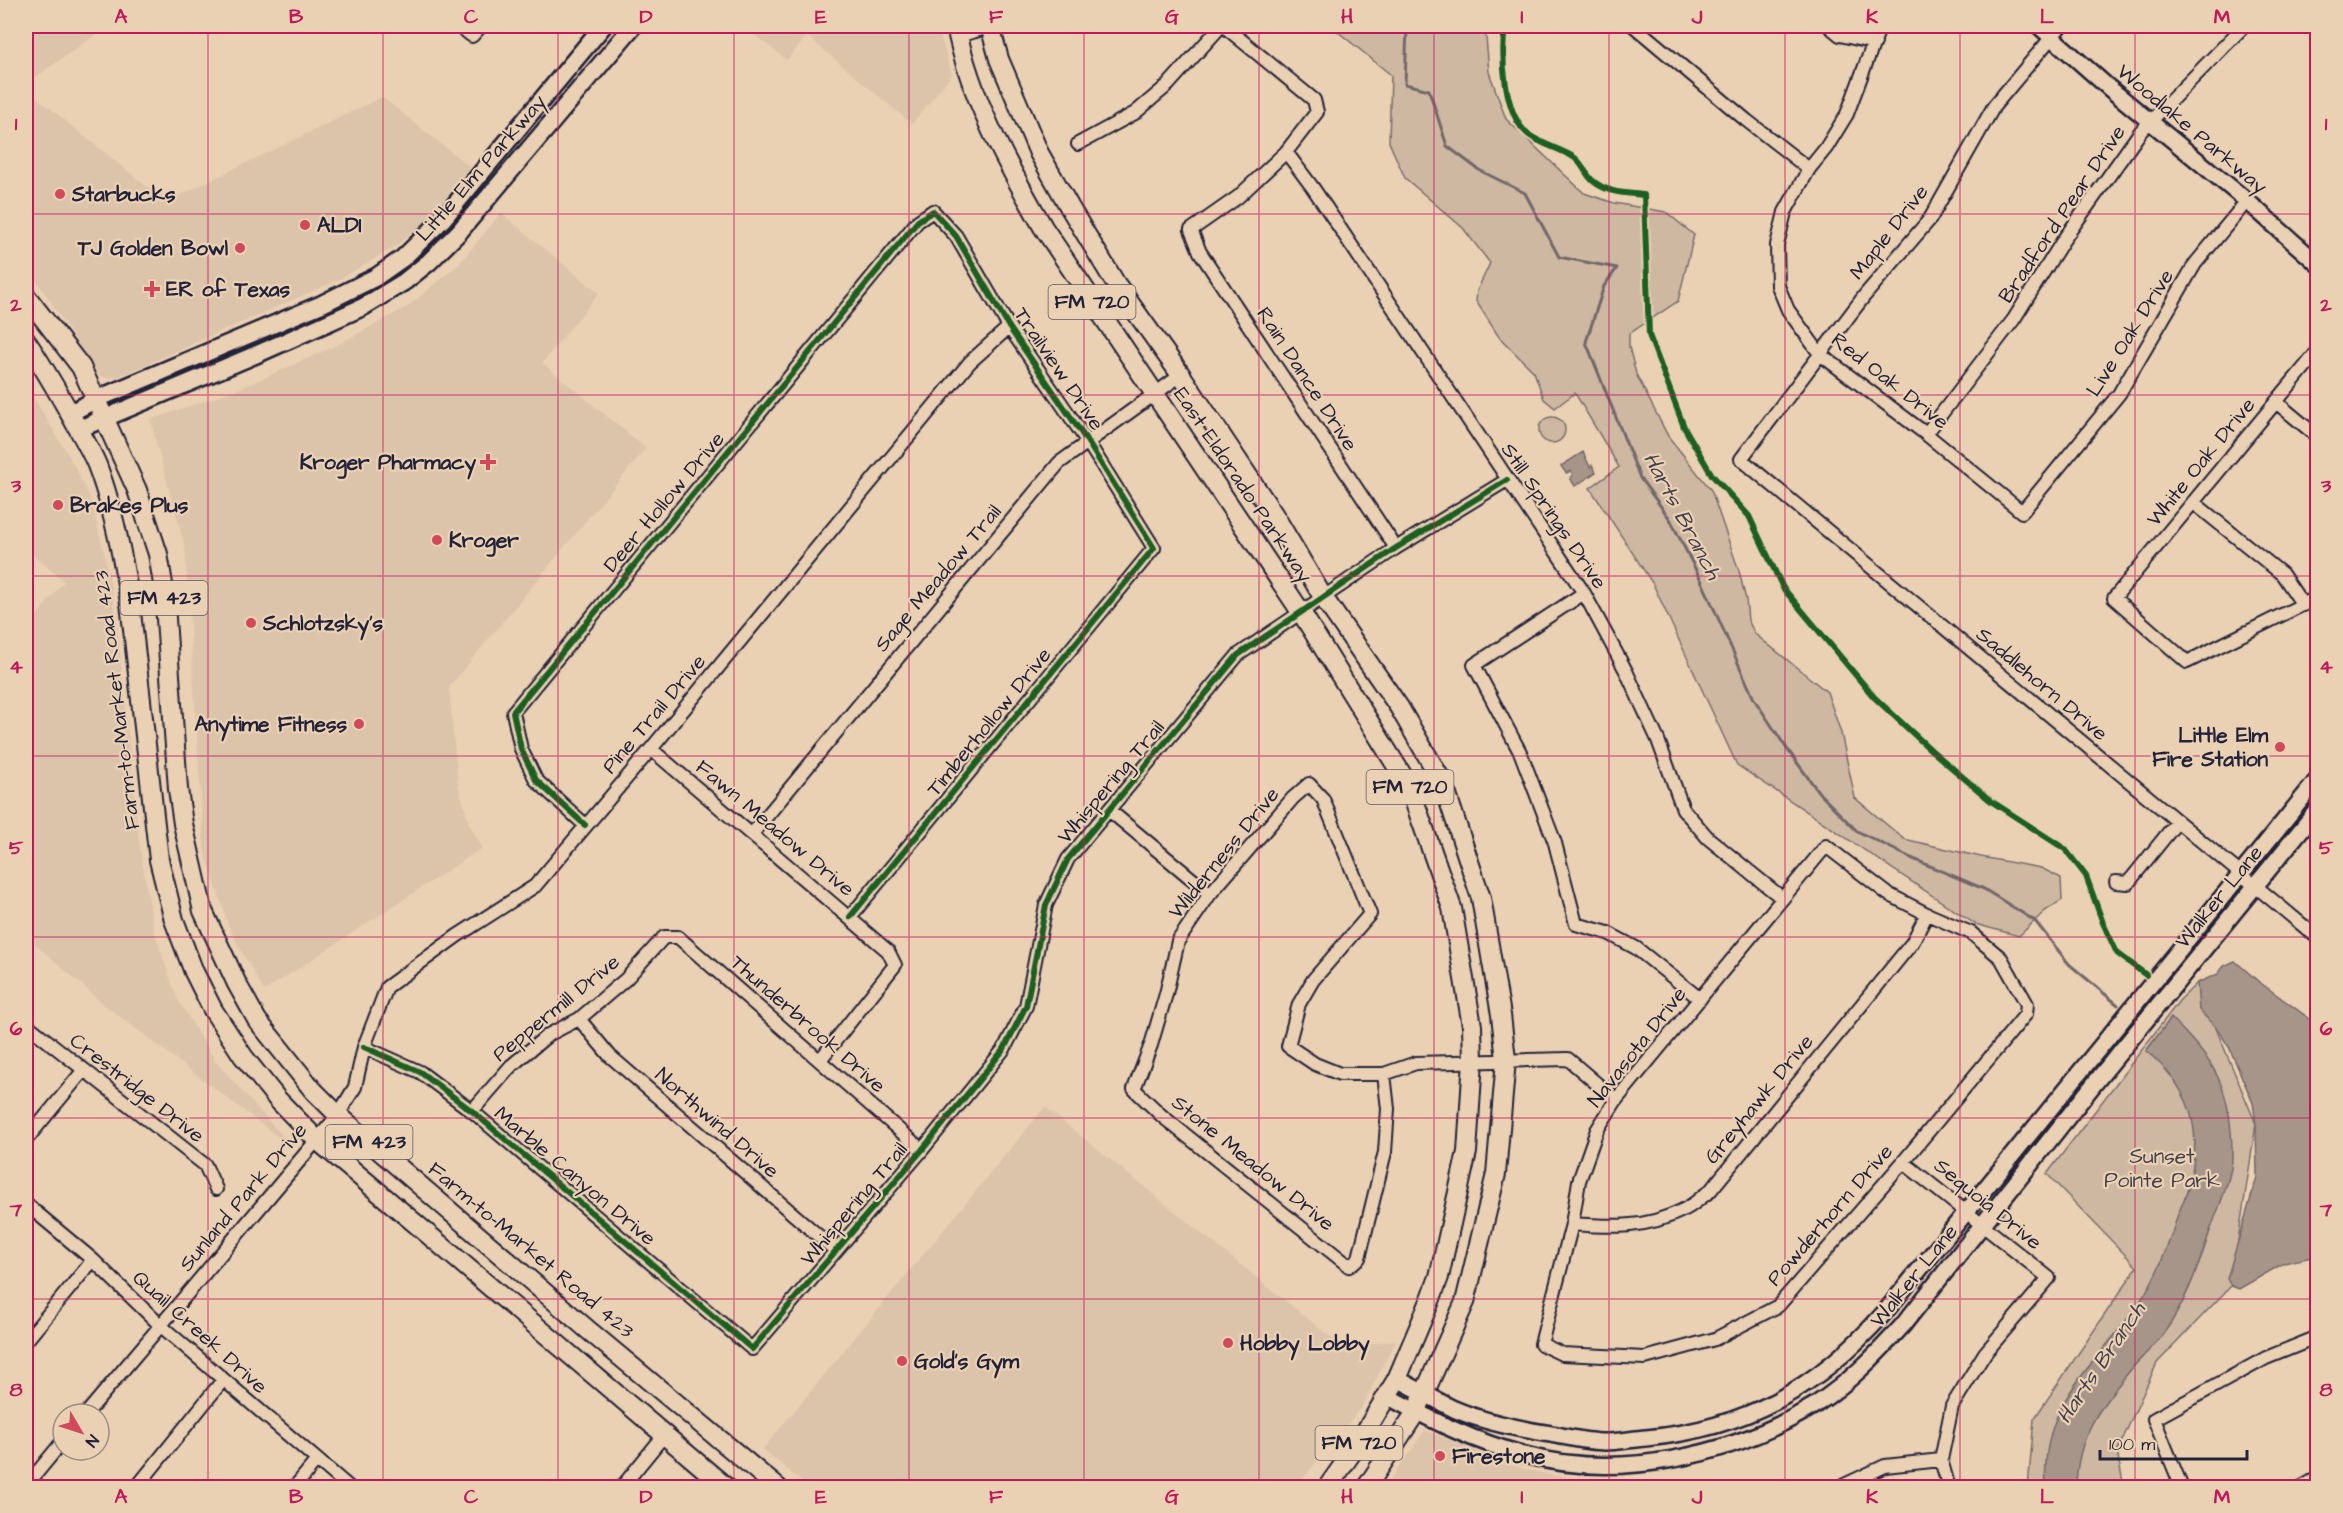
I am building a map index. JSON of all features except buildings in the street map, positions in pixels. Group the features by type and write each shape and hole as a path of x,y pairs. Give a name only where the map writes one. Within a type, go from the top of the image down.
{"main road":[{"name":"Little Elm Parkway","path":"74,421 97,399 322,304 376,277 425,238 603,26"},
{"name":"Little Elm Parkway","path":"74,421 105,417 262,352 363,307 404,282 429,262 459,232 633,26"},
{"name":"East Eldorado Parkway","path":"991,26 999,59 1039,153 1116,284 1181,375 1276,518 1323,597 1399,707 1443,783 1481,898 1501,1015 1506,1060 1496,1174 1465,1302 1416,1412 1366,1488"},
{"name":"East Eldorado Parkway","path":"957,31 964,60 1006,162 1042,227 1301,612 1409,786 1452,908 1472,1026 1473,1060 1467,1152 1439,1277 1397,1379 1327,1488"},
{"path":"465,193 481,205"},
{"name":"Farm-to-Market Road 423","path":"26,296 81,367 137,490 158,554 164,590 178,789 183,824 203,911 237,984 257,1020 313,1090 338,1115 587,1329 778,1488"},
{"name":"Farm-to-Market Road 423","path":"26,341 48,373 97,465 124,562 159,860 174,920 194,972 213,1010 243,1056 278,1100 317,1140 727,1488"},
{"path":"151,792 178,789"},
{"path":"567,1351 587,1329"}],"street":[{"path":"459,26 472,36 481,26"},
{"path":"957,31 991,26"},
{"path":"1078,144 1135,113 1168,85 1223,26 1314,100 1317,112 1286,152"},
{"path":"1634,26 1746,120 1809,169"},
{"path":"1829,26 1840,35 1875,43"},
{"name":"Red Oak Drive","path":"1880,26 1847,114 1826,148 1809,169 1785,212 1779,237 1776,271 1778,286 1788,310 1820,354 1926,434 2022,512"},
{"name":"Woodlake Parkway","path":"2039,26 2057,31 2108,87 2247,201 2318,264"},
{"name":"Bradford Pear Drive","path":"1926,434 2014,319 2064,239 2141,131 2244,26"},
{"name":"Maple Drive","path":"1741,459 1820,354 1930,219 1994,106 2057,31"},
{"name":"Rain Dance Drive","path":"1286,152 1238,197 1191,230 1200,252 1396,548"},
{"name":"Still Springs Drive","path":"1286,152 1313,188 1584,593 1626,671 1658,740 1683,808 1708,838 1782,898"},
{"name":"Live Oak Drive","path":"2022,512 2119,394 2195,264 2247,201"},
{"name":"Trailview Drive","path":"933,211 956,236 1009,327 1087,441 1154,548"},
{"name":"Deer Hollow Drive","path":"585,825 536,780 521,749 513,711 918,221 933,211"},
{"name":"Pine Trail Drive","path":"338,1115 355,1087 364,1047 387,987 457,936 534,886 651,749 970,362 1009,327"},
{"name":"White Oak Drive","path":"2303,605 2187,662 2114,598 2318,351"},
{"name":"Sage Meadow Trail","path":"752,834 1059,463 1181,375"},
{"path":"2276,402 2318,437"},
{"name":"Saddlehorn Drive","path":"1741,459 2318,938"},
{"name":"Whispering Trail","path":"753,1349 922,1150 1004,1049 1026,1006 1046,905 1068,859 1238,655 1396,548 1507,480"},
{"path":"2193,502 2282,574 2303,605 2318,597"},
{"name":"Timberhollow Drive","path":"850,917 1154,548"},
{"path":"1584,593 1474,665 1521,754 1556,843 1576,924 1608,933 1636,948 1700,999"},
{"name":"Fawn Meadow Drive","path":"651,749 888,951 895,965 820,1060"},
{"name":"Walker Lane","path":"1397,1379 1454,1409 1521,1429 1604,1442 1678,1435 1723,1424 1779,1401 1807,1383 1844,1356 1885,1312 2239,873 2318,779"},
{"name":"Wilderness Drive","path":"1134,1089 1151,1045 1178,941 1210,894 1293,798 1310,784 1323,799 1370,914 1313,980 1299,1004 1288,1046 1315,1065 1340,1074 1384,1074"},
{"name":"Walker Lane","path":"1388,1396 1470,1437 1526,1455 1604,1465 1680,1457 1724,1445 1781,1423 1815,1404 1846,1383 1876,1356 2318,809"},
{"path":"1109,810 1210,894"},
{"path":"2116,882 2128,883 2177,822"},
{"name":"Navasota Drive","path":"1541,1344 1572,1224 1579,1181 1597,1130 1616,1100 1826,846 1888,894 1927,914"},
{"name":"Powderhorn Drive","path":"1541,1344 1562,1354 1645,1358 1714,1339 1778,1306 1903,1162 2026,1014 2028,1004 2001,958 1971,933 1927,914"},
{"name":"Greyhawk Drive","path":"1572,1224 1619,1227 1654,1221 1684,1210 1710,1191 1912,943 1927,914"},
{"name":"Thunderbrook Drive","path":"664,937 678,937 922,1150"},
{"name":"Peppermill Drive","path":"472,1111 511,1066 548,1035 579,1019 626,979 664,937"},
{"name":"Northwind Drive","path":"579,1019 610,1056 836,1251"},
{"name":"Crestridge Drive","path":"26,1024 205,1165 216,1189"},
{"name":"Marble Canyon Drive","path":"364,1047 420,1072 472,1111 753,1349"},
{"path":"1384,1074 1416,1063 1568,1059 1616,1100"},
{"path":"26,1140 83,1071"},
{"name":"Stone Meadow Drive","path":"1134,1089 1162,1116 1349,1266 1359,1258 1384,1152 1388,1109 1384,1074"},
{"name":"Sunland Park Drive","path":"96,1402 338,1115"},
{"name":"Sequoia Drive","path":"1903,1162 2049,1278 1985,1353 1952,1406 1941,1460"},
{"name":"Quail Creek Drive","path":"26,1204 93,1260 160,1325 350,1488"},
{"path":"26,1341 93,1260"},
{"path":"2182,1488 2154,1419 2266,1358 2318,1337"},
{"path":"136,1488 224,1380"},
{"path":"621,1488 665,1434"},
{"path":"26,1486 51,1456"},
{"path":"294,1488 317,1460"},
{"path":"1838,1488 1885,1466 1941,1460 1948,1488"},
{"path":"2300,1488 2318,1478"}],"shaded area":[{"path":"26,26 108,26 26,84"},
{"path":"743,26 937,26 952,74 912,124 807,36 787,60"},
{"path":"26,89 166,202 382,97 470,167 428,219 393,248 338,280 118,377 106,378 98,375 39,284 26,273"},
{"path":"501,213 599,293 542,363 646,448 449,687 458,785 469,823 482,848 264,991 230,930 204,849 185,547 150,420 241,388 335,346 407,307 458,265"},
{"path":"26,385 72,461 91,500 106,560 117,622 139,842 154,931 177,998 216,1062 293,1148 107,1007 26,936 26,629 64,581 26,549"},
{"path":"1045,1107 1344,1348 1396,1340 1363,1405 1296,1487 808,1487 763,1449"},
{"path":"1425,1430 1502,1462 1552,1475 1597,1480 1599,1487 1385,1487"}],"green space":[{"path":"1331,26 1485,26 1489,72 1506,119 1584,193 1614,203 1666,212 1694,235 1678,301 1629,334 1629,347 1636,374 1668,436 1711,490 1739,571 1748,620 1755,634 1827,692 1841,733 1855,798 1904,839 2041,868 2061,878 2062,900 2045,911 2019,936 1975,924 1737,765 1653,584 1590,488 1619,467 1575,393 1555,408 1544,399 1534,372 1499,337 1476,301 1477,291 1490,263 1463,228 1405,178 1389,142 1391,75"},
{"path":"1552,417 1561,421 1565,430 1561,439 1552,443 1543,439 1539,430 1543,421"},
{"name":"Sunset Pointe Park","path":"2197,983 2256,1124 2231,1286 2157,1363 2117,1452 2124,1487 2028,1488 2034,1419 2137,1267 2047,1174 2179,1001"}],"water":[{"path":"1583,452 1590,467 1592,465 1596,472 1575,486 1570,478 1573,475 1571,471 1566,473 1561,466"},
{"path":"2235,961 2318,1025 2318,1114 2310,1166 2317,1203 2317,1256 2284,1263 2239,1289 2231,1286 2227,1279 2257,1177 2256,1124 2253,1103 2229,1047 2218,1030 2199,1010 2197,983 2218,974 2224,966"},
{"path":"2171,1018 2205,1056 2220,1082 2229,1113 2231,1132 2232,1159 2229,1176 2185,1298 2164,1333 2121,1381 2101,1408 2086,1436 2077,1469 2076,1487 2046,1487 2046,1455 2052,1428 2063,1404 2077,1382 2145,1294 2164,1255 2186,1196 2195,1145 2190,1110 2173,1079 2146,1051"}],"waterway":[{"name":"Harts Branch","path":"1407,26 1405,84 1429,90 1447,146 1479,170 1525,193 1559,257 1617,268 1604,286 1586,342 1640,478 1670,519 1703,584 1754,699 1785,746 1820,794 1857,831 1911,858 1984,889 2035,921 2069,964 2118,1005"}],"cycle path":[{"path":"1505,26 1503,52 1506,84 1509,99 1520,126 1534,138 1575,158 1590,177 1603,188 1644,195 1649,335 1684,427 1712,475 1749,516 1783,588 1874,697 1931,750 1991,801 2065,849 2086,876 2117,953 2146,975"},
{"path":"585,825 536,780 521,749 513,712 918,221 933,211 956,236 1009,327 1087,441 1154,548 850,917"},
{"path":"364,1047 420,1072 472,1111 752,1349 922,1150 1004,1049 1026,1006 1046,905 1068,859 1238,655 1396,548 1507,480"}],"place":[{"name":"Starbucks","path":"60,194"},
{"name":"ALDI","path":"305,225"},
{"name":"TJ Golden Bowl","path":"240,248"},
{"name":"ER of Texas","path":"152,289"},
{"name":"Kroger Pharmacy","path":"488,462"},
{"name":"Brakes Plus","path":"58,505"},
{"name":"Kroger","path":"437,540"},
{"name":"Schlotzsky's","path":"251,623"},
{"name":"Anytime Fitness","path":"359,724"},
{"name":"Little Elm Fire Station","path":"2280,747"},
{"name":"Hobby Lobby","path":"1228,1343"},
{"name":"Gold's Gym","path":"902,1361"},
{"name":"Firestone","path":"1440,1456"}]}
